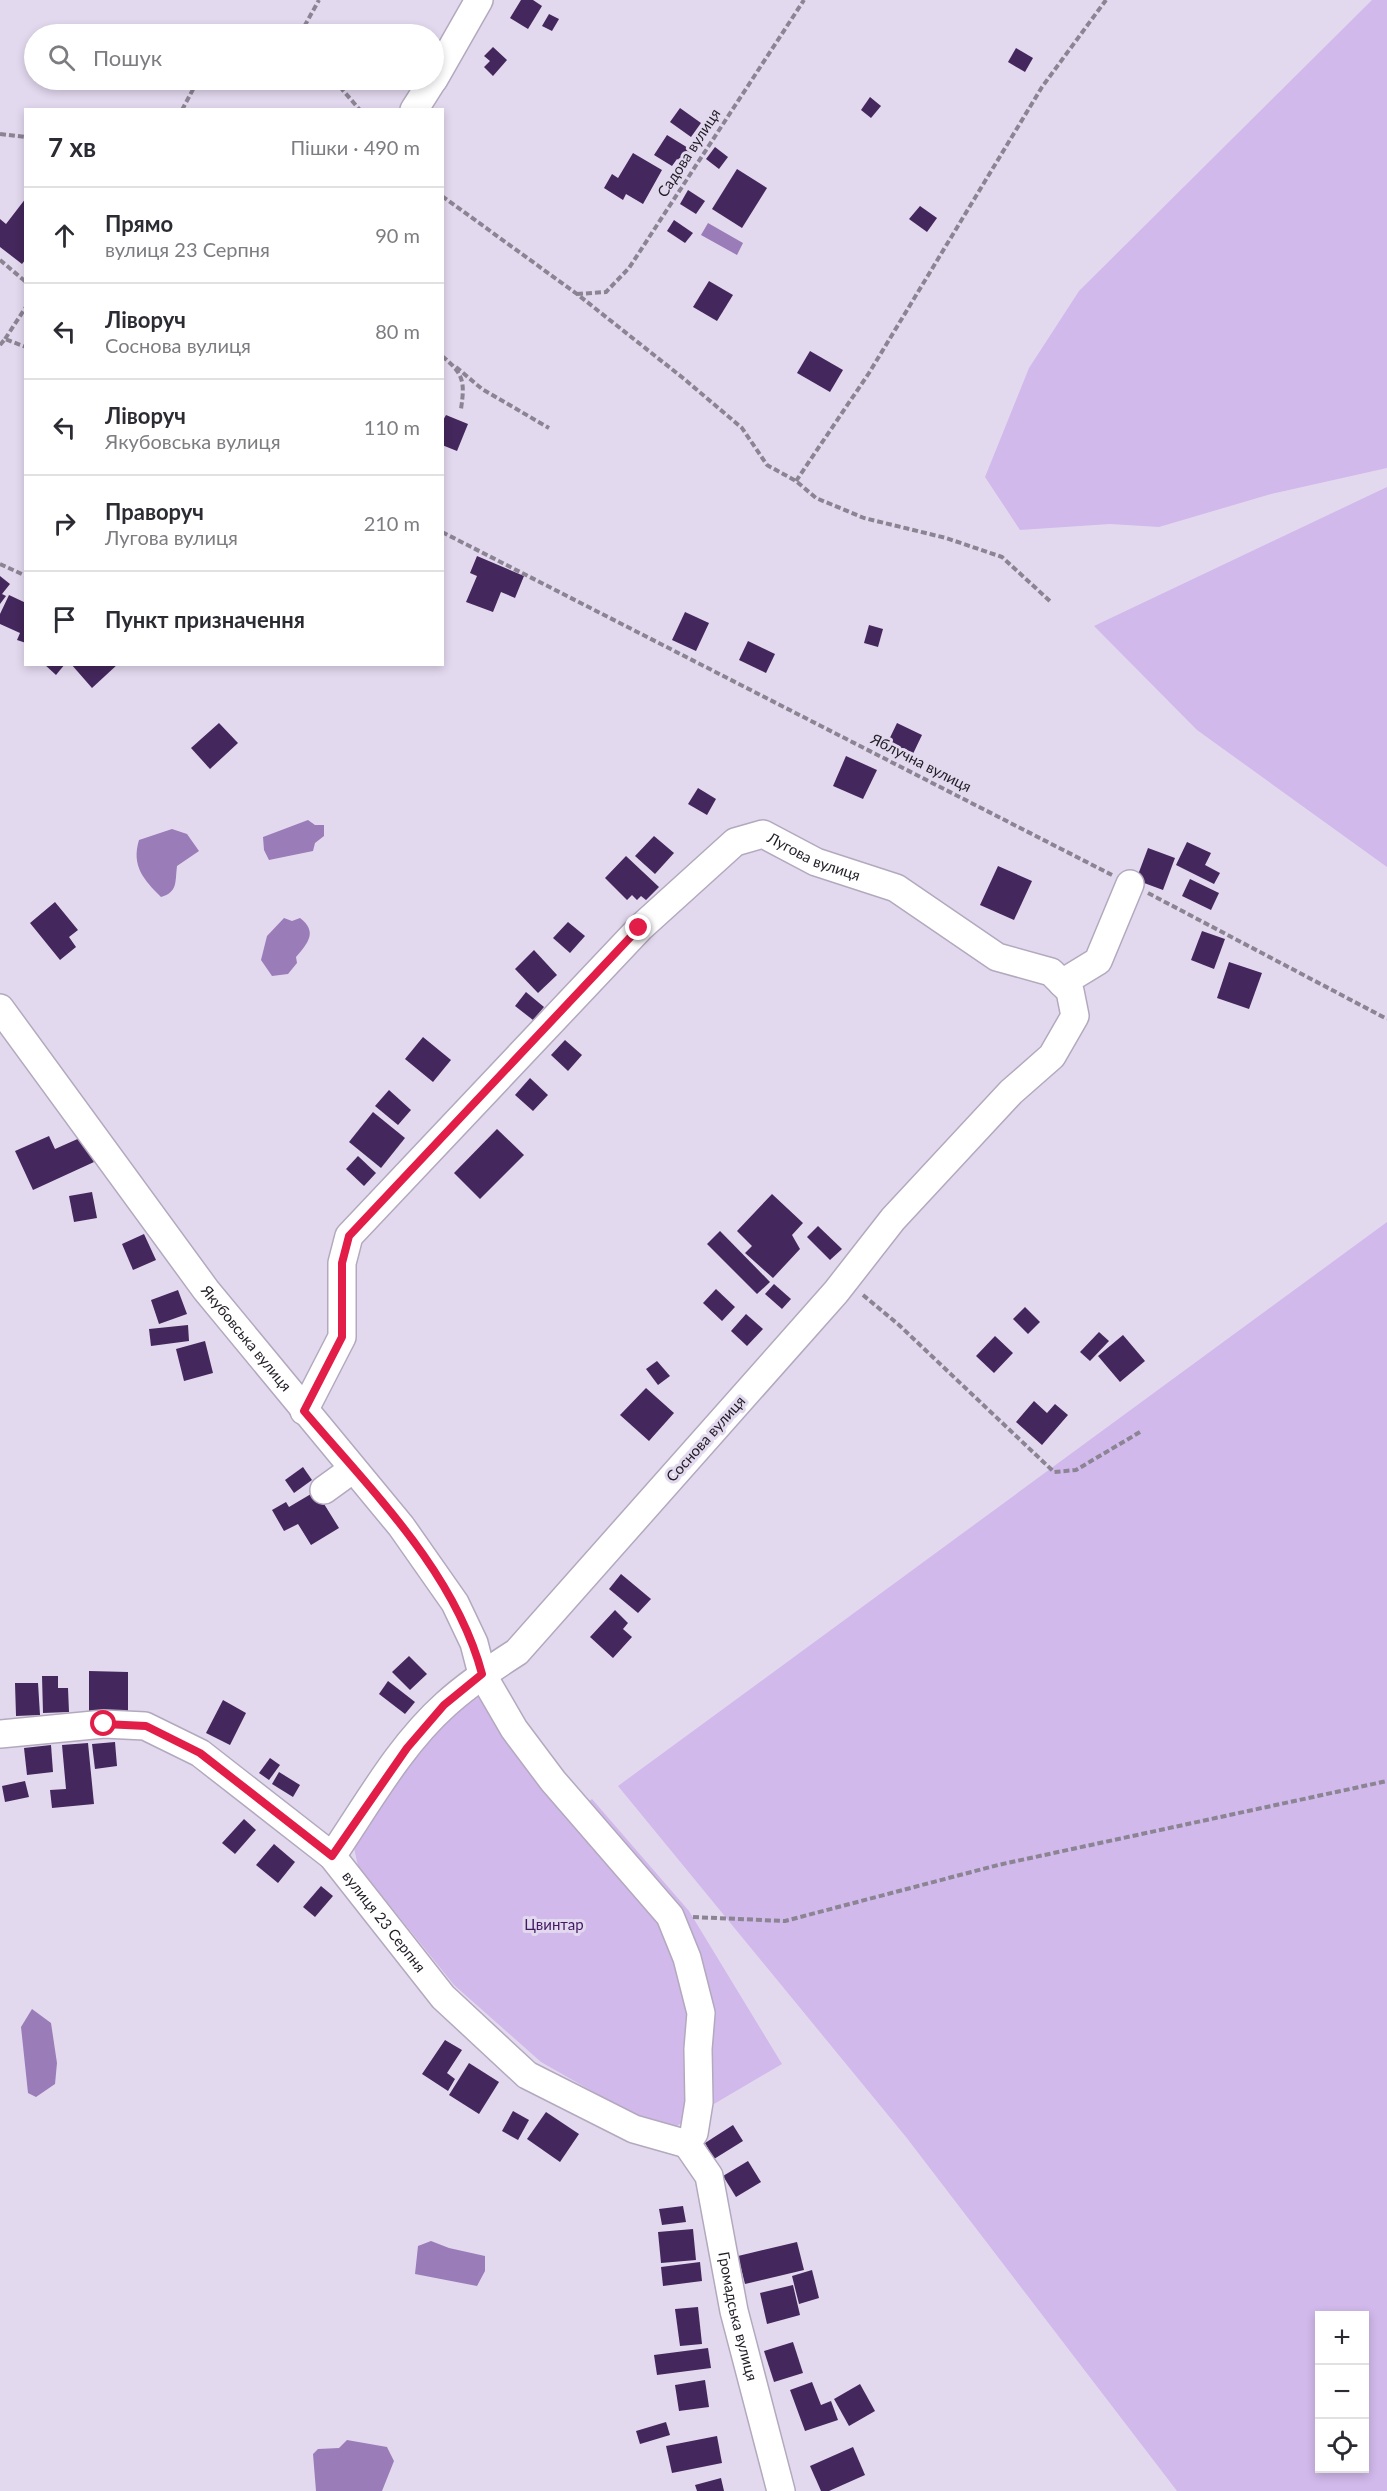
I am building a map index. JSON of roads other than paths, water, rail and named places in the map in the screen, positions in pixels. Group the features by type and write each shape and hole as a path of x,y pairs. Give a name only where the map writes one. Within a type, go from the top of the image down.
{"street":[{"path":"444,60 479,0"},
{"path":"415,108 426,90"},
{"name":"Лугова вулиця","path":"304,1411 342,1337 342,1263 349,1236 639,928 735,842 763,834 816,862 897,888 997,957 1051,972 1062,983"},
{"path":"1062,983 1098,962 1130,884"},
{"name":"Соснова вулиця","path":"332,1856 407,1748 444,1705 482,1674 517,1652 839,1289 901,1211 1011,1092 1052,1056 1075,1016 1070,991 1062,983"},
{"name":"Якубовська вулиця","path":"0,1008 207,1290 304,1411 401,1526 455,1603 474,1643 482,1674 514,1729 553,1781 669,1916 687,1958 701,2013 699,2102 694,2133 687,2144"},
{"path":"324,1490 353,1469"},
{"name":"вулиця 23 Серпня","path":"0,1734 104,1724 146,1726 200,1753 332,1856 443,1997 527,2075 634,2129 687,2144"},
{"name":"Громадська вулиця","path":"687,2144 708,2176 734,2311 781,2491"}],"park label":[{"name":"Цвинтар","path":"554,1925"}]}
